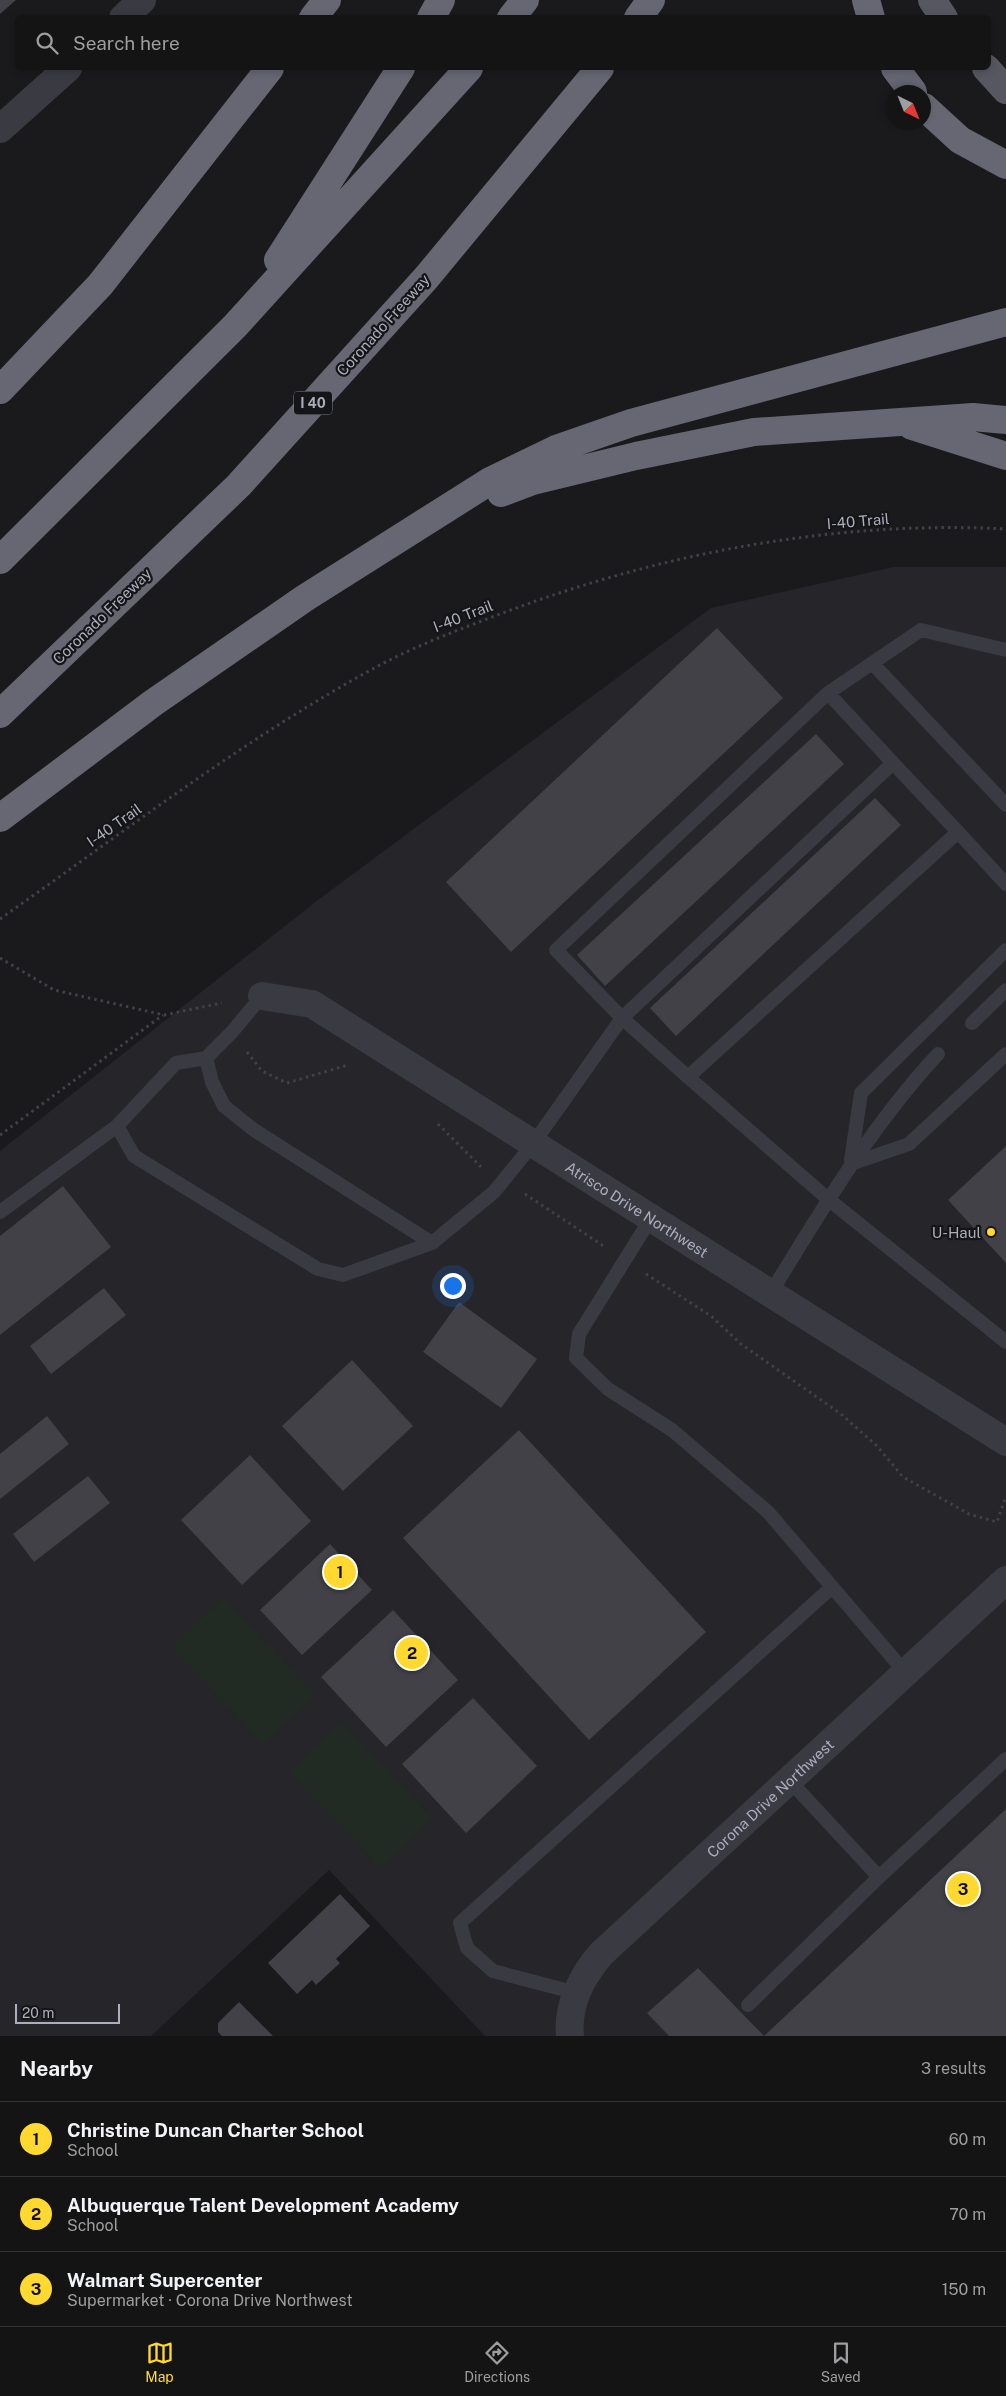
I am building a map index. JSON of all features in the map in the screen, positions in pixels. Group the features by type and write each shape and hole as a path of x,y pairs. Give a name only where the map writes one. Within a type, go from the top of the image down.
{"highway":[{"path":"314,15 327,0"},
{"path":"433,15 441,0"},
{"path":"513,15 525,0"},
{"path":"640,15 651,0"},
{"path":"866,0 870,15"},
{"path":"0,390 100,284 268,70"},
{"path":"235,326 400,70"},
{"path":"0,560 235,326 467,70"},
{"name":"Coronado Freeway","path":"0,714 239,485 426,278 598,70"},
{"path":"896,70 907,85"},
{"path":"931,113 960,140 1006,165"},
{"path":"0,818 169,692 305,598 490,481 556,449 631,423 1006,322"},
{"path":"435,516 533,481 636,456 754,432 973,417 1006,420"},
{"path":"896,422 1006,456"}],"main road":[{"path":"932,0 942,15"},
{"path":"988,70 1006,90"}],"street":[{"path":"126,15 142,0"},
{"path":"0,129 66,70"},
{"name":"Atrisco Drive Northwest","path":"262,996 312,1004 1006,1442"},
{"name":"Corona Drive Northwest","path":"570,2036 572,2011 577,1993 585,1973 601,1954 1006,1580"}],"lane":[{"path":"1006,650 921,630 828,693 556,950 622,1018 688,1078 828,1199 1006,1342"},
{"path":"872,663 1006,805"},
{"path":"828,693 1006,884"},
{"path":"116,1126 134,1156 318,1269 343,1275 432,1242 494,1192 533,1144 622,1018 893,763"},
{"path":"688,1078 958,832"},
{"path":"850,1164 861,1094 1006,950"},
{"path":"972,1023 1006,990"},
{"path":"0,1212 116,1126 176,1062 206,1058 232,1032 262,996"},
{"path":"770,1294 850,1164 910,1085 938,1054"},
{"path":"850,1164 909,1144 1006,1054"},
{"path":"206,1058 212,1082 224,1106 254,1130 432,1242"},
{"path":"650,1218 579,1334 576,1358 608,1388 672,1430 768,1512 905,1672"},
{"path":"577,1993 493,1971 467,1948 460,1923 832,1587"},
{"path":"748,2005 879,1877 1006,1759"},
{"path":"789,1780 879,1877"}],"path":[{"name":"I-40 Trail","path":"0,918 243,748 314,703 425,642 538,599 630,572 690,558 836,533 961,526 1006,528"},
{"path":"0,958 54,990 164,1015 262,996"},
{"path":"0,1135 164,1015"}],"shaded area":[{"path":"894,567 1006,567 1006,2036 485,2036 329,1870 151,2036 0,2036 0,1151 314,903 711,608"},
{"path":"223,1598 316,1695 263,1744 171,1647"},
{"path":"341,1722 433,1818 381,1868 289,1772"}],"building":[{"path":"0,0 16,0 0,14"},
{"path":"717,628 783,698 511,952 446,882"},
{"path":"816,734 844,764 605,986 577,955"},
{"path":"875,798 901,825 676,1036 650,1008"},
{"name":"U-Haul","path":"1006,1146 1006,1263 948,1200"},
{"path":"63,1186 111,1247 0,1335 0,1236"},
{"path":"104,1288 126,1315 51,1374 30,1346"},
{"path":"459,1302 537,1359 501,1408 423,1352"},
{"path":"352,1360 413,1426 343,1491 282,1426"},
{"path":"47,1416 69,1444 0,1499 0,1454"},
{"path":"519,1430 706,1632 589,1740 403,1538"},
{"path":"250,1455 311,1521 242,1585 181,1520"},
{"path":"88,1476 110,1503 34,1562 13,1534"},
{"path":"330,1544 372,1590 302,1655 260,1610"},
{"path":"393,1610 458,1680 386,1747 321,1677"},
{"path":"473,1698 537,1766 466,1833 402,1764"},
{"path":"1006,1809 1006,2036 764,2036"},
{"path":"340,1894 370,1926 336,1959 340,1963 316,1985 312,1980 297,1994 268,1963"},
{"path":"698,1968 764,2036 669,2036 647,2013"},
{"path":"239,2002 273,2036 222,2036 218,2032 218,2023"}],"place":[{"name":"U-Haul","path":"991,1232"},
{"name":"Christine Duncan Charter School","path":"340,1572"},
{"name":"Albuquerque Talent Development Academy","path":"412,1653"},
{"name":"Walmart Supercenter","path":"963,1889"}]}
